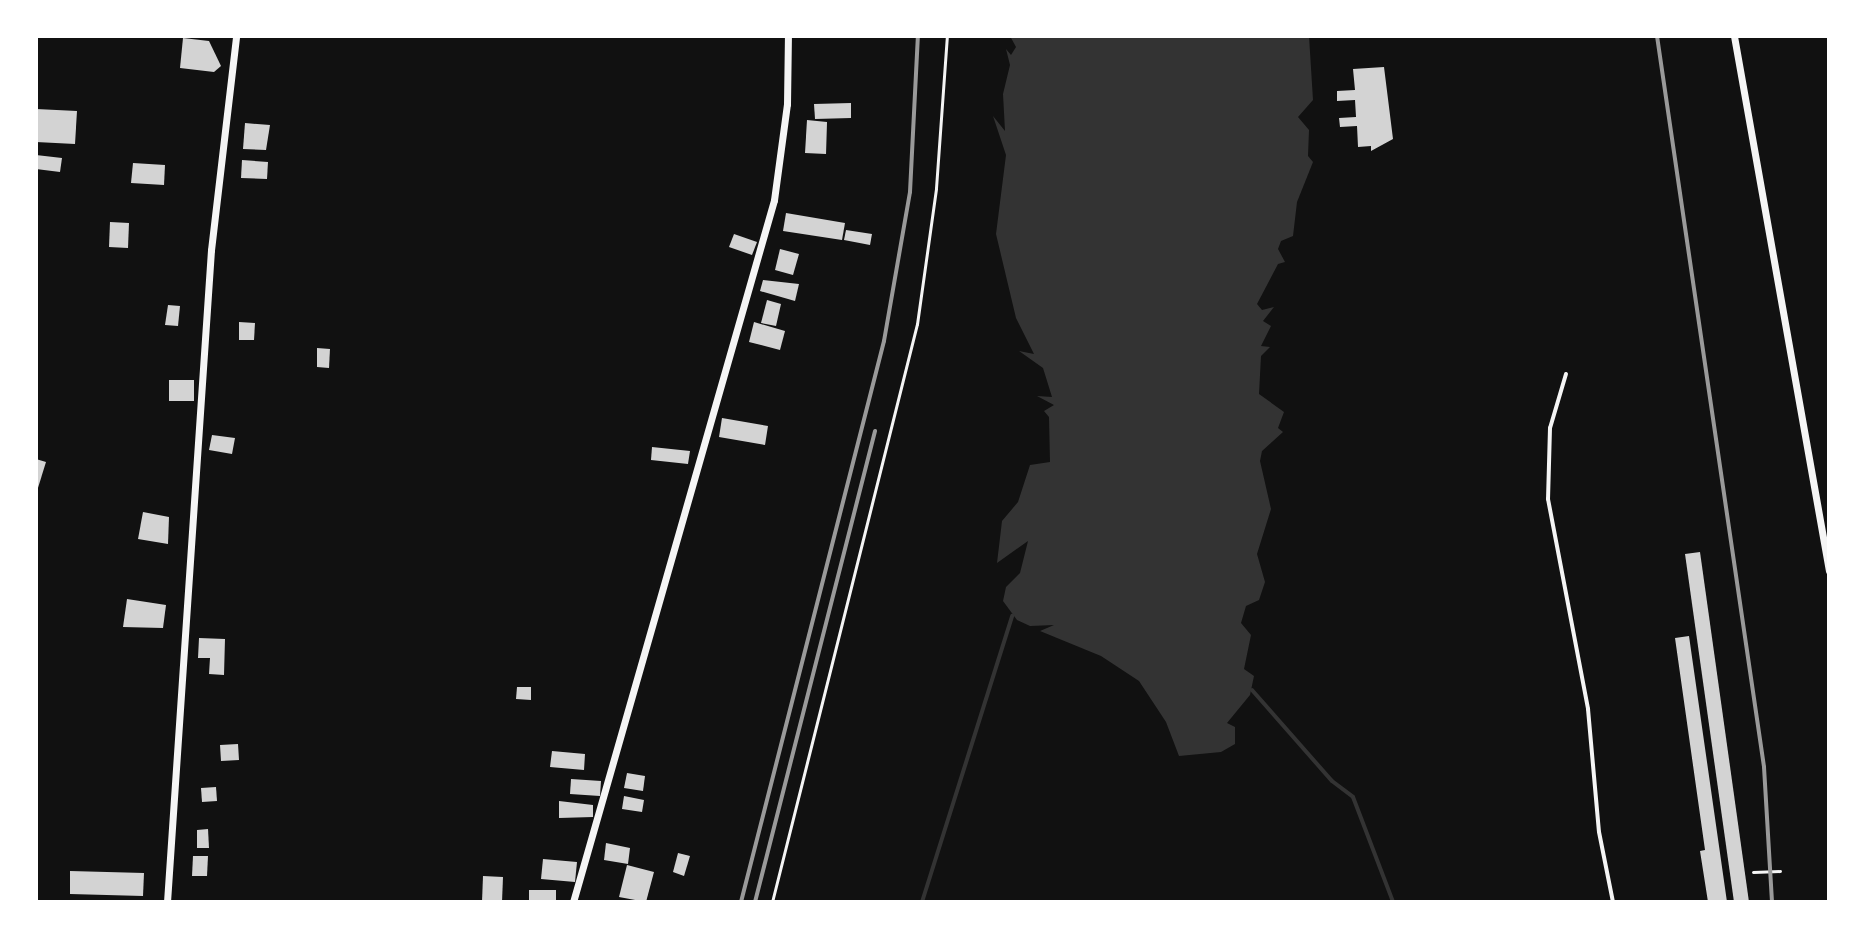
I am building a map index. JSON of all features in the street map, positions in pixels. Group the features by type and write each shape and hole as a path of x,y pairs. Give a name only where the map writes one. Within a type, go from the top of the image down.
{"street":[{"path":"167,902 211,250 236,36"},
{"path":"573,902 774,200 787,104 788,36"},
{"path":"1734,36 1829,571"}],"lane":[{"path":"1566,374 1553,408 1546,463 1548,499 1588,709 1599,832 1613,902"}],"path":[{"path":"772,902 917,324 936,188 947,36"},
{"path":"1753,872 1780,871"}],"shaded area":[{"path":"1010,36 1309,36 1313,100 1298,117 1309,130 1308,156 1313,162 1297,202 1293,236 1281,241 1278,249 1285,262 1278,264 1257,304 1262,310 1274,307 1263,321 1271,326 1261,346 1270,347 1261,356 1259,394 1284,412 1278,428 1283,432 1262,451 1260,461 1271,509 1257,554 1265,582 1259,600 1246,606 1241,623 1251,635 1244,669 1254,676 1250,695 1227,723 1235,727 1235,744 1221,752 1179,756 1166,722 1139,681 1101,656 1040,631 1054,625 1030,626 1017,620 1003,601 1006,587 1020,573 1028,541 997,563 1002,521 1018,502 1030,465 1050,462 1049,417 1044,411 1054,405 1037,396 1052,397 1043,368 1019,351 1034,354 1016,318 996,234 1006,155 993,116 1005,131 1003,94 1010,65 1006,49 1011,55 1016,47"}],"building":[{"path":"183,38 209,41 221,66 214,72 180,68"},
{"path":"1384,67 1393,139 1371,151 1371,146 1358,147 1357,126 1340,127 1339,118 1356,117 1355,100 1337,101 1337,91 1355,90 1353,69"},
{"path":"851,103 851,118 815,119 814,104"},
{"path":"36,109 77,111 75,144 36,142"},
{"path":"807,120 827,122 826,154 805,153"},
{"path":"245,123 270,125 266,150 243,149"},
{"path":"36,155 62,158 60,172 36,169"},
{"path":"242,160 268,162 267,179 241,178"},
{"path":"133,163 165,165 164,185 131,183"},
{"path":"786,213 845,223 842,240 783,231"},
{"path":"110,222 129,223 128,248 109,247"},
{"path":"846,230 872,234 870,245 844,240"},
{"path":"734,234 757,242 752,255 729,247"},
{"path":"780,249 799,254 793,275 775,270"},
{"path":"763,280 799,284 795,301 760,291"},
{"path":"767,300 781,304 776,326 761,323"},
{"path":"168,305 180,306 178,326 165,325"},
{"path":"239,322 255,323 254,340 239,340"},
{"path":"754,322 785,331 780,350 749,342"},
{"path":"317,348 330,349 329,368 317,367"},
{"path":"169,380 194,380 194,401 169,401"},
{"path":"722,418 768,426 765,445 719,437"},
{"path":"212,435 235,438 232,454 209,450"},
{"path":"652,447 690,451 688,464 651,460"},
{"path":"36,459 46,462 37,491 36,491"},
{"path":"143,512 169,517 168,544 138,539"},
{"path":"1700,552 1749,902 1734,902 1685,554"},
{"path":"127,599 166,605 163,628 123,627"},
{"path":"1689,636 1727,902 1708,902 1700,851 1705,850 1675,638"},
{"path":"199,638 225,639 224,675 209,674 210,658 198,658"},
{"path":"517,687 531,687 531,700 516,699"},
{"path":"238,744 239,760 221,761 220,745"},
{"path":"552,751 585,754 584,770 550,767"},
{"path":"627,773 645,776 643,791 624,788"},
{"path":"571,779 601,781 600,796 570,794"},
{"path":"216,787 217,801 202,802 201,788"},
{"path":"624,796 644,800 642,812 622,809"},
{"path":"559,801 593,805 593,817 559,818"},
{"path":"208,829 209,848 197,848 197,830"},
{"path":"606,843 630,848 628,864 604,860"},
{"path":"678,853 690,856 684,876 673,872"},
{"path":"193,856 208,856 207,876 192,876"},
{"path":"543,859 577,862 575,882 541,879"},
{"path":"627,865 654,872 646,902 619,897"},
{"path":"70,871 144,873 143,896 70,894"},
{"path":"483,876 503,877 502,902 482,902"},
{"path":"529,890 556,890 556,902 529,902"}],"waterway":[{"path":"922,902 1012,616"},
{"path":"1252,690 1332,781 1353,797 1393,902"}],"railway":[{"path":"741,902 884,341 910,192 918,36"},
{"path":"1657,36 1764,767 1772,902"},
{"path":"755,902 875,431"}]}
